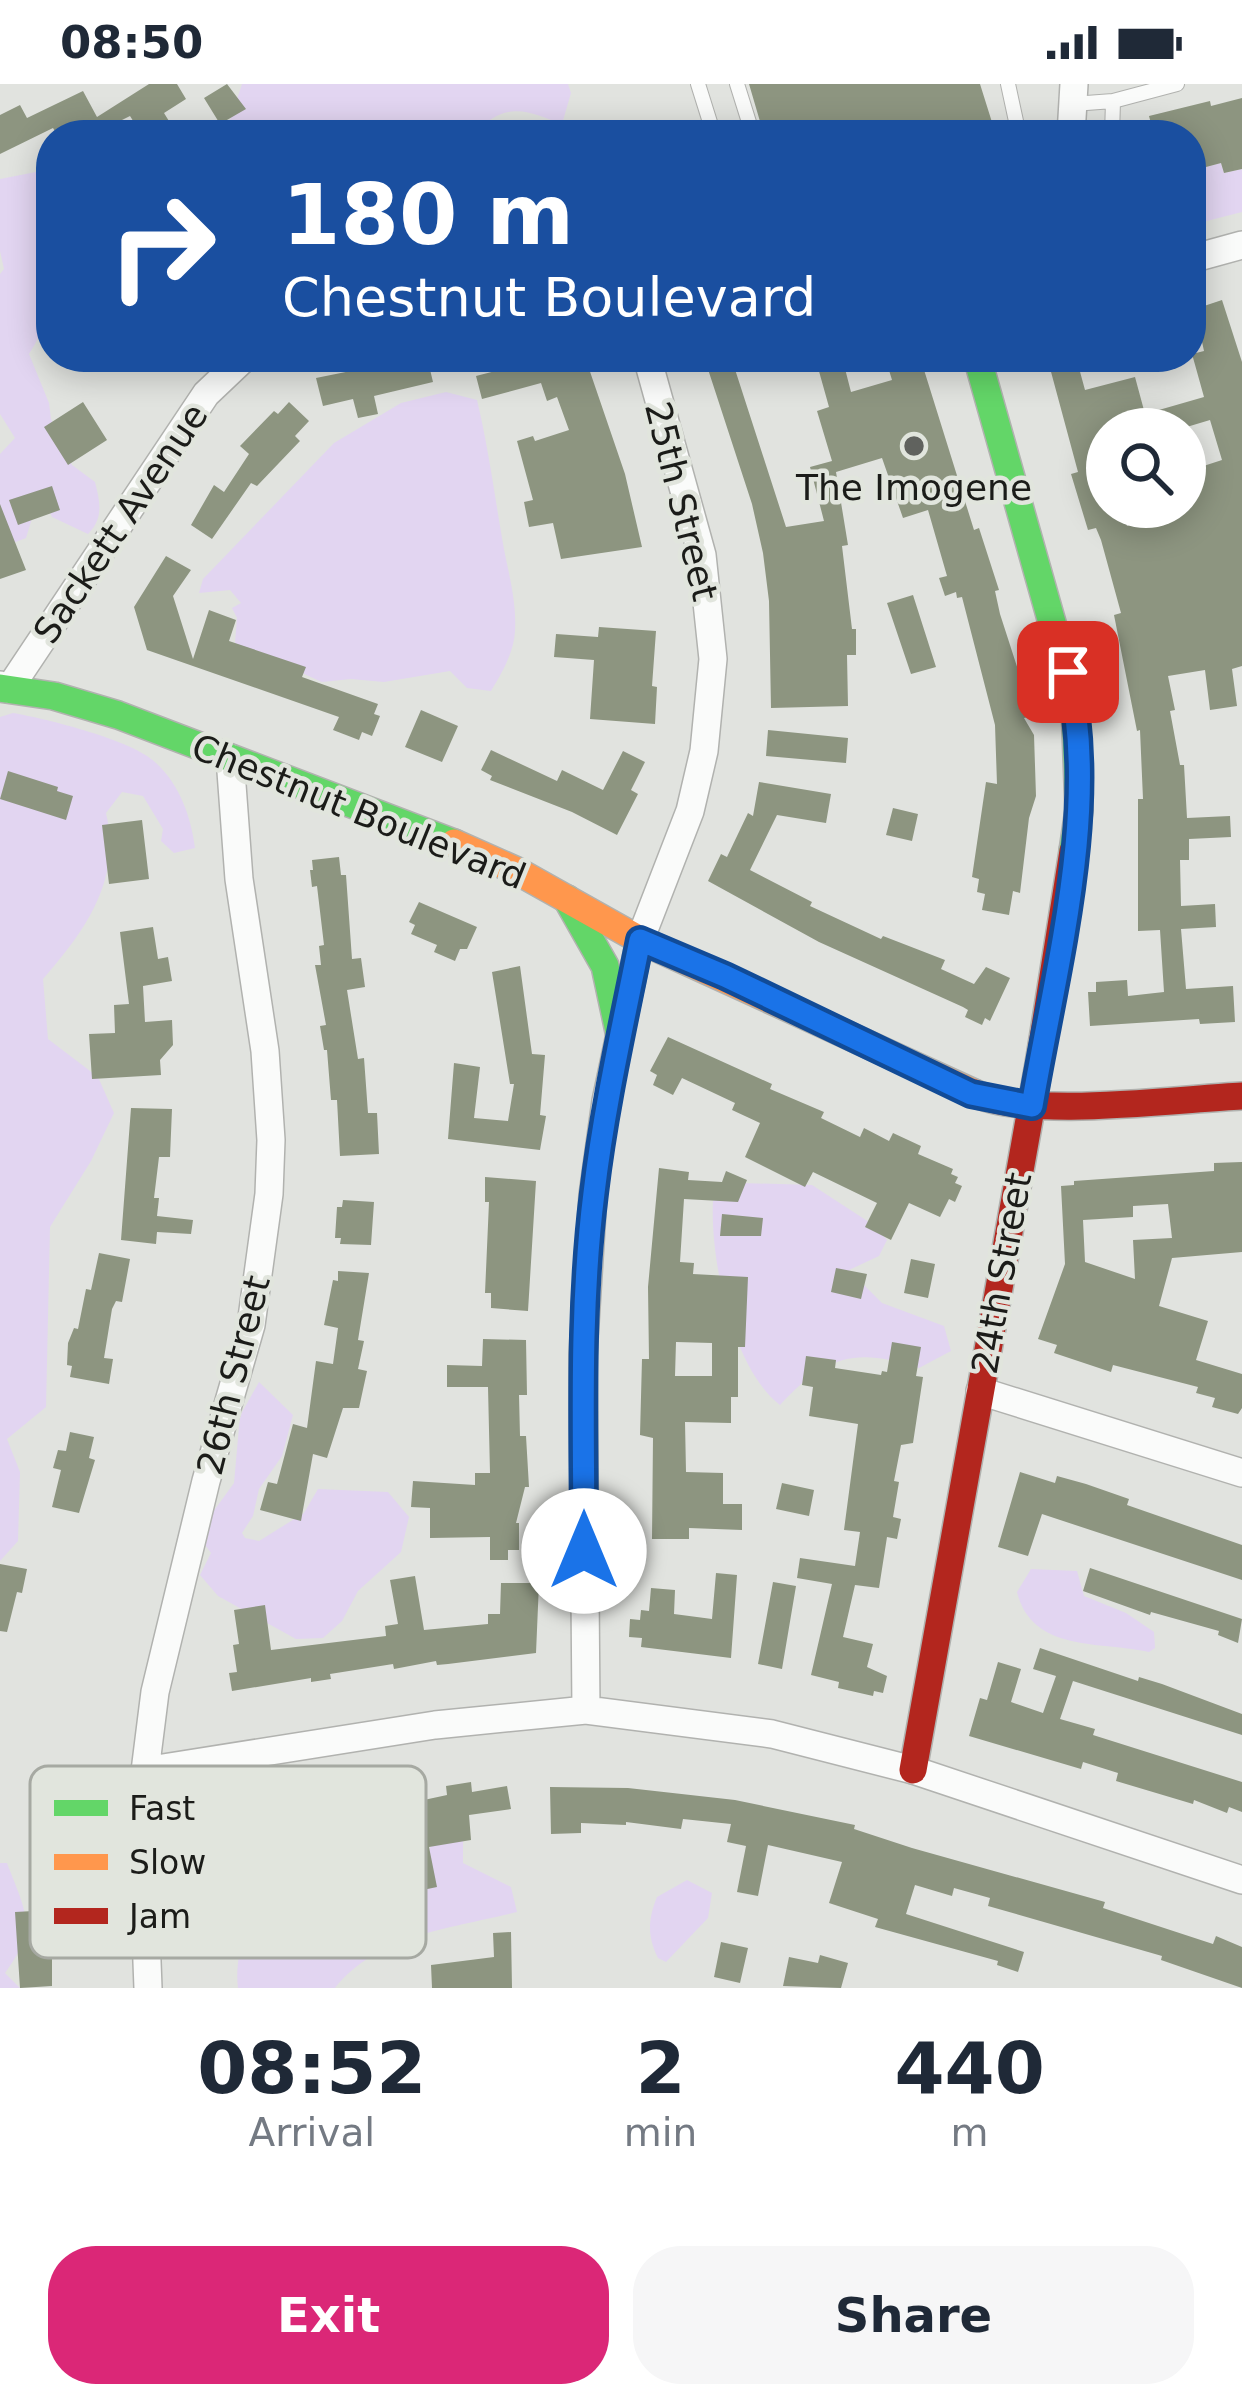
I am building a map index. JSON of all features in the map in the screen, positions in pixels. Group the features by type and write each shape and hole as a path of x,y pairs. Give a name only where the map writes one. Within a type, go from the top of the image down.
{"street":[{"path":"1206,255 1242,245"},
{"name":"Sackett Avenue","path":"3,687 206,394 229,372"},
{"name":"25th Street","path":"586,1710 585,1298 596,1174 640,940 691,812 710,714 713,659 702,555 650,372"},
{"name":"24th Street","path":"913,1771 1077,829 1077,718 1059,636 981,372"},
{"name":"Chestnut Boulevard","path":"3,687 118,715 423,829 517,871 640,940 971,1094 1032,1106 1242,1096"},
{"name":"26th Street","path":"145,1766 166,1635 251,1325 269,1194 265,1052 239,879 230,758"},
{"path":"566,899 604,966 620,1036"},
{"path":"980,1391 1242,1474"},
{"path":"181,1766 436,1725 586,1710 715,1724 913,1771 1242,1880"},
{"name":"26th Street","path":"147,1958 148,1988"}],"lane":[{"path":"698,84 709,120"},
{"path":"737,84 748,120"},
{"path":"1009,84 1016,120"},
{"path":"1074,94 1113,101 1177,84"},
{"path":"1112,120 1113,101"}],"shaded area":[{"path":"242,84 568,84 571,93 563,120 519,111 492,120 230,120"},
{"path":"1221,163 1224,173 1242,169 1242,212 1206,221 1206,167"},
{"path":"36,172 36,341 29,354 72,465 95,482 99,509 88,534 52,517 46,504 34,512 26,538 8,545 0,540 0,454 15,438 0,414 0,274 4,269 0,179"},
{"path":"446,392 477,400 513,596 512,647 491,691 467,688 450,671 384,682 322,682 235,643 237,618 232,608 241,603 230,590 199,593 203,579 334,443 401,403"},
{"path":"13,713 89,732 145,754 178,791 195,848 174,853 161,841 163,829 143,796 122,792 106,813 109,860 96,903 43,979 48,1039 98,1077 114,1113 50,1227 46,1407 7,1439 20,1472 18,1541 0,1561 0,717"},
{"path":"741,1183 812,1185 875,1226 887,1240 879,1256 849,1270 882,1303 944,1326 951,1351 919,1368 877,1358 843,1360 812,1376 780,1405 749,1366 720,1281 713,1201"},
{"path":"259,1382 293,1415 282,1456 259,1489 253,1516 242,1533 245,1538 259,1541 304,1513 318,1489 388,1492 409,1517 401,1552 358,1591 342,1621 323,1638 296,1639 218,1596 200,1575 211,1553 197,1534 234,1483 240,1416"},
{"path":"1031,1569 1077,1571 1084,1596 1126,1613 1154,1632 1155,1648 1149,1652 1071,1641 1037,1626 1017,1592"},
{"path":"442,1833 463,1835 463,1863 511,1887 517,1912 426,1934 426,1853"},
{"path":"0,1863 7,1863 26,1919 22,1944 5,1973 20,1988 0,1988"},
{"path":"687,1880 712,1893 708,1918 666,1962 658,1958 652,1942 652,1913 657,1897"},
{"path":"238,1958 370,1958 335,1988 238,1988"}],"building":[{"path":"149,84 177,84 186,99 164,113 168,120 133,120 130,116 122,120 36,120 36,136 0,154 0,115 20,105 27,118 83,91 97,117"},
{"path":"227,84 246,109 218,120 204,98"},
{"path":"749,84 980,84 991,120 760,120"},
{"path":"1242,98 1242,169 1224,173 1221,163 1206,167 1206,120 1150,120 1149,116 1210,101 1211,106"},
{"path":"1222,300 1242,362 1242,666 1232,669 1237,706 1210,710 1205,670 1168,676 1175,710 1170,711 1180,765 1184,765 1187,818 1230,816 1231,837 1189,839 1189,860 1180,860 1181,906 1215,904 1216,927 1181,929 1186,989 1233,986 1235,1022 1200,1024 1199,1019 1090,1026 1088,992 1096,992 1096,982 1127,980 1128,996 1164,992 1160,930 1138,931 1138,799 1143,799 1140,730 1114,615 1121,613 1096,528 1206,528 1206,465 1222,460 1210,420 1206,421 1206,408 1166,408 1204,397 1197,372 1206,372 1206,305"},
{"path":"346,372 431,372 433,382 374,396 378,414 358,418 353,399 323,406 316,378"},
{"path":"590,372 625,474 642,547 561,559 553,523 529,527 524,502 533,500 517,441 533,436 535,441 569,430 557,397 547,401 541,383 482,399 476,376"},
{"path":"709,372 736,372 786,527 824,521 810,467 832,461 817,411 829,407 819,372 846,372 851,392 892,380 890,372 925,372 974,530 979,528 999,590 995,591 1000,614 1033,716 1024,718 1034,735 1036,796 1020,893 1013,891 1009,915 982,910 985,894 977,892 979,879 972,877 986,782 997,784 995,725 962,597 957,598 956,592 945,596 939,578 947,576 928,510 903,518 882,458 836,472 848,545 842,546 852,629 856,629 856,655 847,655 848,706 771,708 769,601 752,504"},
{"path":"1051,372 1080,372 1085,390 1135,377 1143,408 1086,408 1086,523 1071,474 1078,472"},
{"path":"83,402 107,440 68,465 44,427"},
{"path":"289,402 309,421 295,436 300,441 257,486 251,483 212,539 191,525 214,485 224,492 249,454 240,446"},
{"path":"52,486 60,510 18,525 9,500"},
{"path":"0,504 26,570 0,579"},
{"path":"166,556 191,570 173,596 193,659 209,610 236,620 229,641 306,667 302,677 378,704 374,714 380,716 372,736 362,732 359,740 333,730 339,717 147,650 134,607"},
{"path":"913,595 936,667 911,674 887,603"},
{"path":"599,627 656,631 655,724 590,719 594,660 554,657 556,634 598,637"},
{"path":"421,710 458,726 442,762 405,747"},
{"path":"768,730 848,738 846,763 766,756"},
{"path":"491,750 557,781 562,770 603,790 623,751 645,762 631,790 638,794 617,835 490,780 492,776 481,770"},
{"path":"8,771 73,796 66,820 0,799"},
{"path":"759,782 831,794 826,823 777,815 750,870 812,902 810,906 881,939 945,960 941,969 974,984 986,967 1010,978 990,1021 985,1018 982,1025 965,1017 968,1010 963,1007 819,942 708,881 721,854 727,857 748,813 753,816"},
{"path":"893,808 918,814 912,841 886,835"},
{"path":"142,820 149,879 109,884 102,825"},
{"path":"339,857 341,875 346,875 352,959 361,958 365,987 347,990 358,1059 364,1058 368,1113 377,1113 379,1154 340,1156 337,1100 331,1100 320,1026 326,1025 315,965 321,965 319,946 324,945 317,886 312,887 310,870 312,860"},
{"path":"419,902 477,927 455,961 434,952 437,945 411,934 415,925 409,922"},
{"path":"153,927 158,959 168,957 172,981 143,986 145,1022 172,1020 173,1045 160,1060 161,1075 92,1079 89,1034 115,1033 114,1005 129,1004 120,932"},
{"path":"520,966 532,1054 545,1055 540,1115 546,1116 540,1150 448,1139 454,1063 480,1067 474,1118 508,1121 514,1084 510,1084 492,972"},
{"path":"668,1037 772,1084 770,1089 824,1112 821,1118 860,1137 864,1128 889,1141 893,1133 921,1146 918,1154 953,1169 951,1174 958,1177 955,1183 962,1186 955,1202 949,1199 940,1217 909,1203 891,1240 865,1227 877,1203 813,1172 805,1187 745,1157 760,1123 732,1110 735,1103 682,1078 673,1095 653,1085 657,1075 650,1071"},
{"path":"131,1108 172,1109 170,1157 159,1157 154,1198 159,1198 157,1216 193,1220 191,1234 157,1232 156,1244 121,1240"},
{"path":"1242,1162 1242,1252 1172,1258 1159,1306 1208,1321 1196,1360 1242,1374 1238,1414 1212,1407 1215,1398 1196,1393 1198,1387 1113,1365 1111,1372 1054,1353 1057,1345 1038,1339 1065,1264 1061,1186 1074,1185 1074,1181 1214,1171 1214,1163","holes":["1168,1204 1172,1238 1133,1240 1135,1279 1085,1262 1083,1220 1133,1217 1133,1206"]},
{"path":"659,1168 689,1172 688,1180 722,1182 726,1171 747,1180 738,1202 684,1199 680,1262 694,1263 693,1274 748,1277 745,1347 738,1347 738,1397 731,1397 731,1423 685,1422 686,1472 723,1473 723,1504 742,1504 742,1530 689,1528 689,1539 652,1539 653,1438 640,1435 642,1359 649,1359 648,1287","holes":["676,1342 712,1343 712,1376 675,1376"]},
{"path":"485,1177 536,1181 528,1311 491,1308 491,1293 485,1293 489,1202 485,1202"},
{"path":"343,1200 374,1202 371,1245 340,1244 341,1238 335,1238 337,1207 342,1207"},
{"path":"722,1214 763,1218 761,1236 720,1236"},
{"path":"99,1253 130,1259 122,1302 116,1301 112,1309 104,1358 113,1359 109,1384 70,1377 72,1366 67,1365 68,1343 74,1328 78,1329"},
{"path":"911,1259 935,1264 928,1298 904,1293"},
{"path":"836,1268 867,1274 861,1299 831,1292"},
{"path":"338,1271 369,1273 358,1340 364,1341 358,1369 367,1371 359,1408 343,1408 327,1458 313,1454 301,1521 260,1510 268,1482 277,1484 293,1424 307,1428 316,1361 333,1364 338,1328 324,1325"},
{"path":"483,1339 526,1340 527,1395 519,1395 529,1487 525,1487 516,1523 519,1550 508,1550 508,1560 490,1560 490,1537 430,1538 430,1508 411,1507 413,1481 475,1485 475,1473 490,1473 488,1387 447,1387 447,1365 482,1366"},
{"path":"892,1342 921,1347 916,1376 923,1377 913,1443 901,1445 894,1481 899,1482 893,1517 901,1519 897,1539 887,1537 879,1588 855,1585 843,1637 873,1644 867,1667 887,1676 883,1693 874,1691 873,1696 838,1688 839,1682 811,1675 832,1584 797,1578 800,1558 855,1566 860,1532 844,1530 858,1424 809,1416 813,1387 802,1385 806,1356 836,1360 835,1368 881,1375 887,1372"},
{"path":"70,1432 94,1437 89,1458 95,1460 79,1513 52,1507 61,1470 53,1468 58,1450 66,1451"},
{"path":"1020,1472 1055,1483 1057,1476 1086,1484 1129,1499 1127,1505 1242,1545 1242,1580 1042,1514 1028,1556 998,1547"},
{"path":"782,1483 814,1490 809,1516 776,1509"},
{"path":"0,1564 27,1569 7,1632 0,1631"},
{"path":"1090,1568 1242,1619 1238,1643 1218,1635 1219,1631 1150,1615 1083,1591"},
{"path":"716,1573 737,1575 731,1658 641,1647 642,1638 629,1637 630,1619 640,1620 641,1610 649,1611 651,1588 675,1590 674,1614 712,1619"},
{"path":"415,1576 424,1630 488,1624 488,1614 500,1614 501,1583 539,1583 536,1653 394,1669 393,1664 330,1674 331,1679 232,1691 229,1673 237,1672 233,1645 239,1644 234,1610 265,1605 271,1650 386,1636 385,1626 398,1624 390,1580"},
{"path":"773,1582 796,1586 782,1669 758,1664"},
{"path":"1040,1648 1138,1681 1139,1677 1162,1684 1242,1714 1242,1735 1073,1681 1060,1719 1095,1729 1093,1735 1242,1782 1242,1812 1229,1807 1227,1813 1116,1781 1118,1773 1083,1762 1081,1769 969,1736 980,1698 987,1700 998,1662 1021,1669 1011,1702 1043,1713 1056,1676 1033,1669"},
{"path":"471,1782 472,1792 507,1786 511,1809 469,1815 471,1840 429,1847 437,1887 426,1889 426,1800 447,1795 446,1786"},
{"path":"550,1787 628,1788 735,1800 855,1825 854,1829 912,1848 1105,1902 1103,1908 1213,1944 1216,1936 1242,1947 1242,1988 1161,1960 1162,1956 988,1906 990,1898 954,1888 952,1896 915,1885 906,1914 1024,1952 1018,1972 997,1965 998,1961 875,1927 878,1919 829,1903 842,1862 768,1845 758,1896 737,1892 746,1846 727,1842 731,1824 683,1819 681,1829 626,1822 581,1823 581,1833 551,1834"},
{"path":"30,1911 30,1958 52,1958 52,1986 20,1988 15,1912"},
{"path":"511,1932 512,1988 432,1988 431,1965 494,1957 493,1933"},
{"path":"721,1942 748,1948 740,1983 714,1977"},
{"path":"820,1955 848,1963 841,1988 783,1986 789,1957 818,1963"}],"traffic: fast":[{"path":"981,372 1075,704 1079,810 1073,851"},
{"path":"0,688 54,696 118,715 454,843"},
{"path":"567,899 605,966 620,1036"}],"traffic: slow":[{"path":"454,843 517,871 640,940 974,1093"}],"traffic: jam":[{"path":"913,1770 1073,851"},
{"path":"974,1093 998,1101 1065,1106 1242,1096"}],"place":[{"name":"The Imogene","path":"914,446"}],"route":[{"path":"584,1551 583,1355 593,1201 607,1101 640,940 971,1094 1032,1106 1079,810 1076,704 1068,672"}]}
